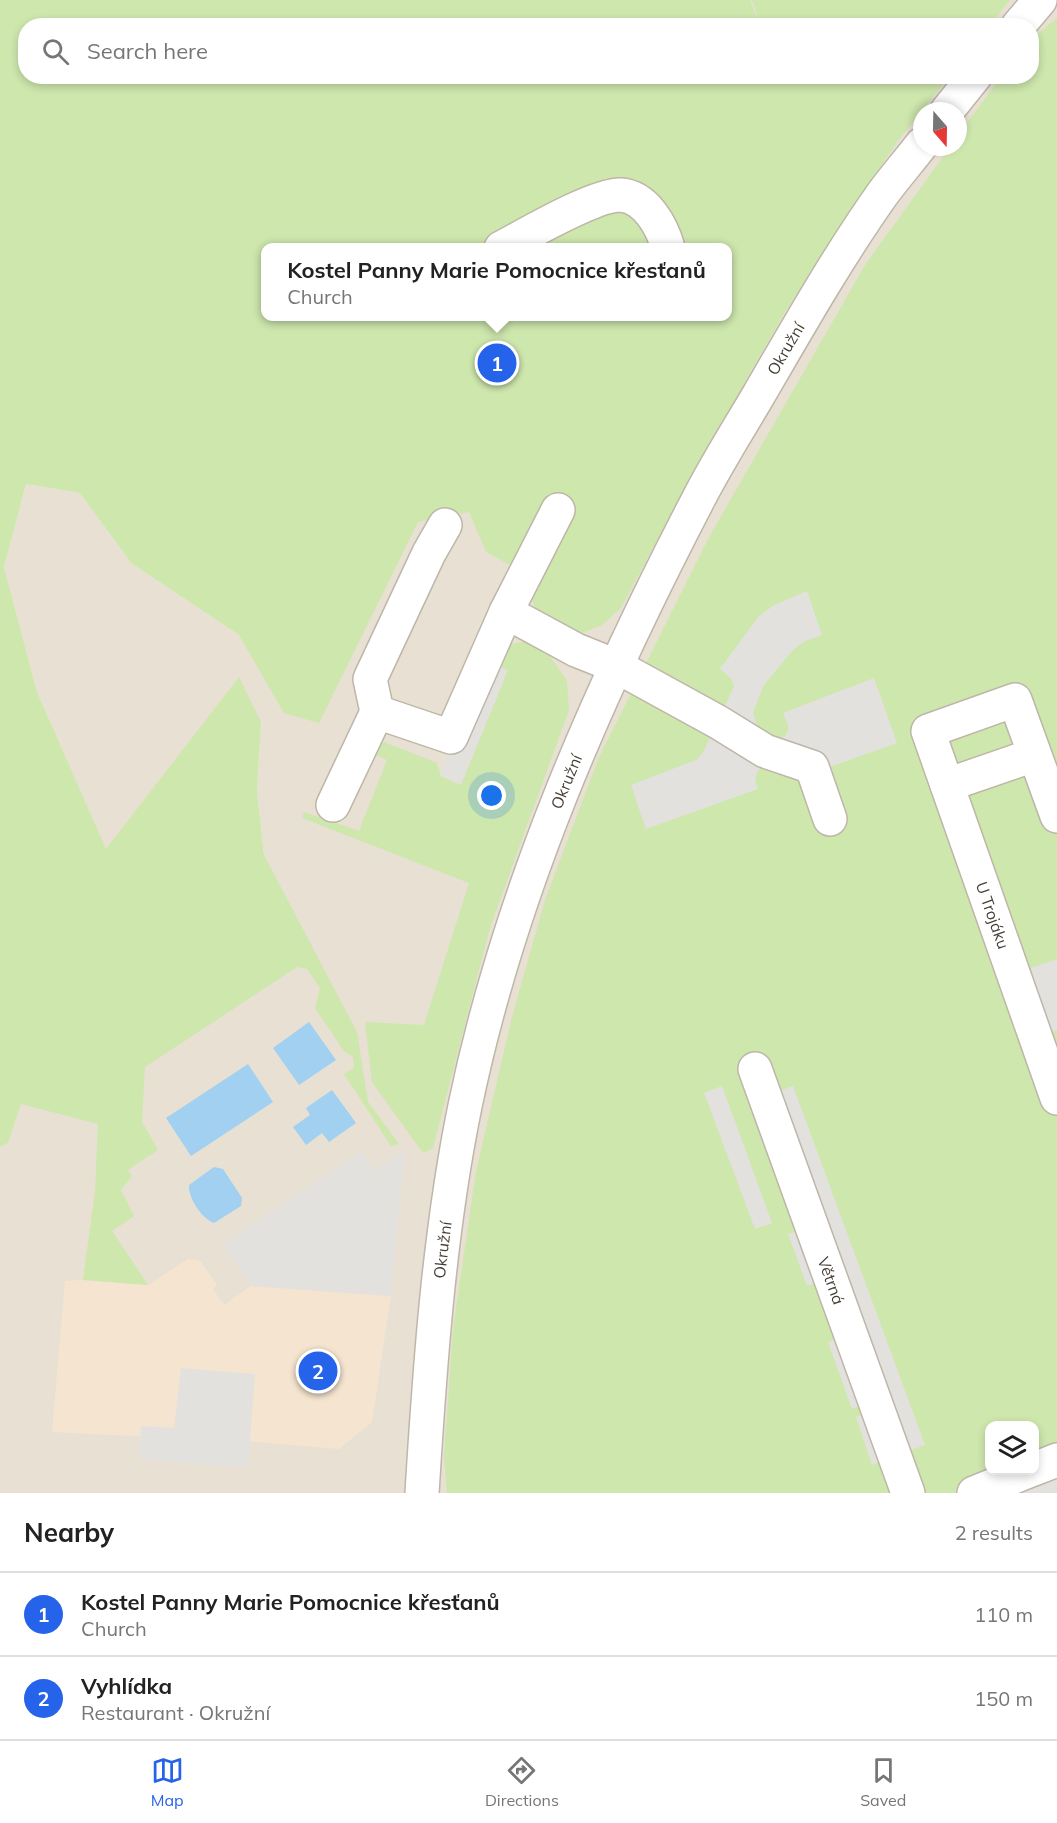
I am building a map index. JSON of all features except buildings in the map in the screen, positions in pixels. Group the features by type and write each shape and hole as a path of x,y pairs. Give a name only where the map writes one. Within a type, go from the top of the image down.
{"street":[{"path":"1025,18 1040,0"},
{"path":"954,102 969,84"},
{"name":"Okružní","path":"422,1493 437,1297 453,1179 468,1095 486,1019 517,912 555,809 616,666 700,495 780,357 881,197 913,156"},
{"path":"511,243 595,200 621,195 642,203 663,231 667,243"},
{"path":"377,712 451,737 506,612 558,510"},
{"path":"333,804 377,712 370,679 429,553 445,525"},
{"path":"506,612 576,650 616,666 718,722 765,751 812,767 830,819"},
{"name":"U Trojáku","path":"1035,754 1015,700 928,731 1048,1046 1057,1098"},
{"path":"947,785 1035,754 1057,816"},
{"name":"Větrná","path":"755,1069 908,1493"},
{"path":"1039,1468 1057,1460"},
{"path":"974,1493 1020,1475"}],"shaded area":[{"path":"340,0 1057,0 1057,1493 0,1493 0,1147 8,1143 21,1103 264,854 257,792 261,722 106,850 37,692 4,567 26,484 80,493 131,563 239,635 253,658 418,522 720,321 732,321 732,243 718,243 389,84 1039,84 1039,18 351,18"},
{"path":"807,591 822,635 803,642 792,651 764,685 753,712 758,730 775,740 785,736 789,728 783,713 874,678 897,743 796,779 774,767 762,766 757,772 755,781 758,789 646,829 631,785 696,760 703,753 734,686 731,678 720,669 758,617 774,605"},
{"path":"487,662 508,670 461,785 440,776"},
{"path":"1057,959 1057,1030 1043,1035 1020,972"},
{"path":"722,1086 772,1223 755,1229 704,1093"},
{"path":"793,1086 925,1445 908,1451 777,1092"},
{"path":"405,1150 391,1296 251,1286 223,1244 361,1151 375,1171"},
{"path":"805,1229 823,1280 807,1286 788,1234"},
{"path":"188,1259 200,1261 217,1285 213,1289 224,1305 251,1286 391,1296 372,1422 339,1449 257,1442 52,1432 65,1281 83,1280 148,1285"},
{"path":"845,1336 868,1403 852,1409 828,1342"},
{"path":"181,1368 255,1374 248,1468 139,1459 141,1426 174,1428"},
{"path":"871,1412 888,1459 872,1465 856,1417"},
{"path":"1057,1474 1057,1493 1004,1493"}],"green space":[{"path":"0,0 750,0 757,18 18,18 18,84 943,84 929,102 913,102 913,122 897,142 785,312 688,482 621,608 602,625 579,634 535,609 530,592 534,578 486,552 469,512 418,522 319,723 284,713 239,635 131,563 80,493 26,484 4,567 37,692 106,849 239,677 261,722 257,792 264,855 357,1032 368,1102 399,1144 391,1146 344,1074 354,1068 353,1057 344,1051 315,1008 320,988 307,969 297,967 145,1067 142,1122 158,1150 128,1170 132,1176 121,1190 134,1216 112,1231 148,1285 83,1280 95,1191 98,1124 21,1104 8,1143 0,1147"},
{"path":"752,0 1010,0 996,18 758,18"},
{"path":"1057,18 1057,1493 447,1493 444,1456 453,1329 476,1171 512,1017 545,900 599,757 708,539 865,265 944,156 967,156 967,123 996,84 1039,84 1039,33"},
{"path":"528,641 550,656 567,681 569,710 490,928 433,1148 423,1153 372,1082 365,1022 424,1025 469,883 302,818 304,812 359,831 387,760 369,752 384,742 437,763 441,775 487,662 502,646"}],"water":[{"path":"309,1022 336,1060 299,1085 273,1048"},
{"path":"248,1064 273,1102 191,1156 166,1118"},
{"path":"332,1090 356,1123 329,1142 322,1133 306,1145 293,1127 310,1115 306,1108"},
{"path":"214,1167 223,1169 242,1198 241,1206 214,1223 209,1221 197,1207 191,1196 189,1185"}],"place":[{"name":"Kostel Panny Marie Pomocnice křesťanů","path":"497,363"},
{"name":"Vyhlídka","path":"318,1371"}]}
